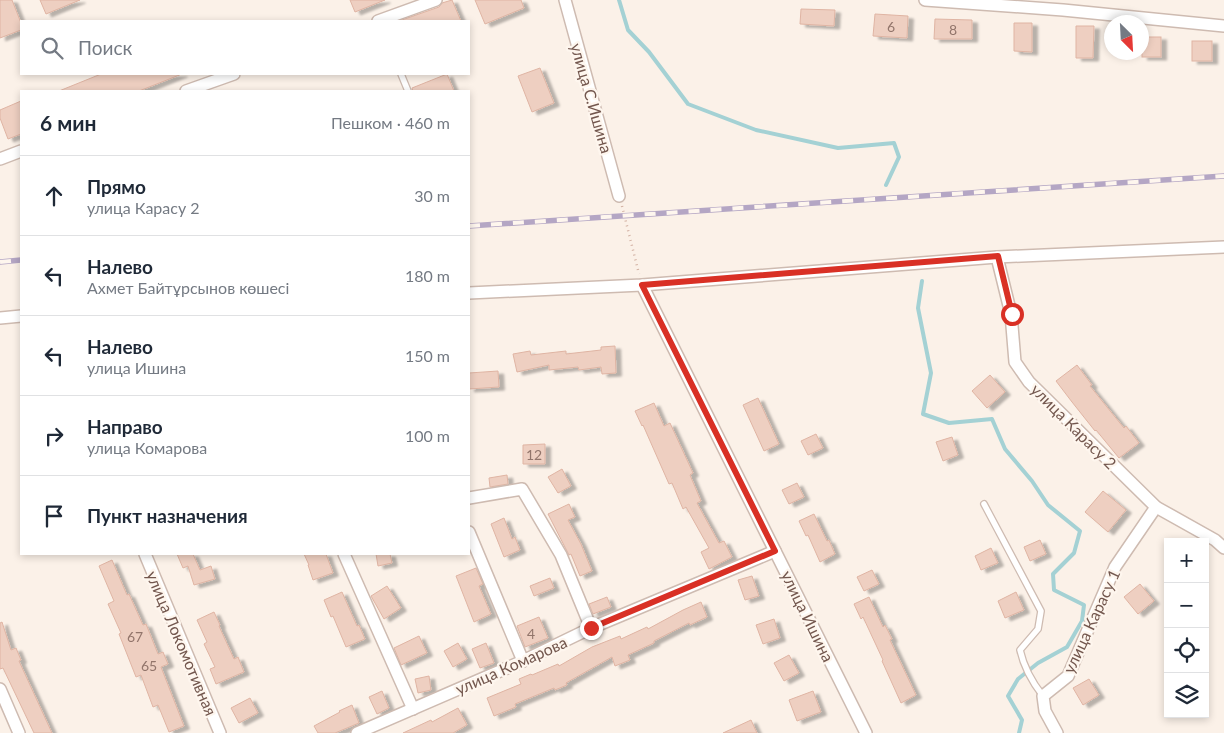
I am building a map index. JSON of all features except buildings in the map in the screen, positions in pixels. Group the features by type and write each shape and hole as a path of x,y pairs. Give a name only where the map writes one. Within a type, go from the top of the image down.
{"street":[{"path":"383,20 436,0"},
{"name":"улица С.Ишина","path":"565,0 619,196"},
{"path":"925,0 1063,10 1224,26"},
{"path":"189,90 231,75"},
{"path":"0,159 20,151"},
{"path":"470,292 642,285 998,256 1224,247"},
{"name":"улица Карасу 2","path":"998,256 1012,314 1015,362 1028,382 1156,507 1215,540 1224,548"},
{"name":"улица Ишина","path":"642,285 864,732"},
{"path":"0,318 20,316"},
{"path":"470,498 522,489 560,555 591,628"},
{"name":"улица Карасу 1","path":"1043,696 1068,676 1115,567 1156,507"},
{"path":"470,534 523,661"},
{"name":"улица Комарова","path":"357,733 523,661 591,628 775,551"},
{"name":"улица Локомотивная","path":"145,555 220,733"},
{"path":"344,555 413,709"},
{"path":"2,696 19,733"},
{"path":"1043,696 1045,711 1057,733"}],"lane":[{"path":"401,75 408,90"},
{"path":"984,504 1041,611 1038,629 1020,650 1031,681 1043,696"}],"path":[{"path":"619,196 642,285"}],"waterway":[{"path":"619,0 628,30 649,52 688,104 756,130 838,148 894,143 899,157 886,185"},
{"path":"922,281 918,308 931,373 923,414 949,423 992,419 1005,449 1032,481 1048,505 1080,531 1074,553 1053,574 1054,590 1084,605 1082,621 1067,647 1038,663 1018,679 1008,696 1022,720 1019,733"}],"railway":[{"path":"470,226 1224,176"},
{"path":"0,262 20,260"}],"route":[{"path":"591,628 775,551 642,285 998,256 1012,314"}]}
